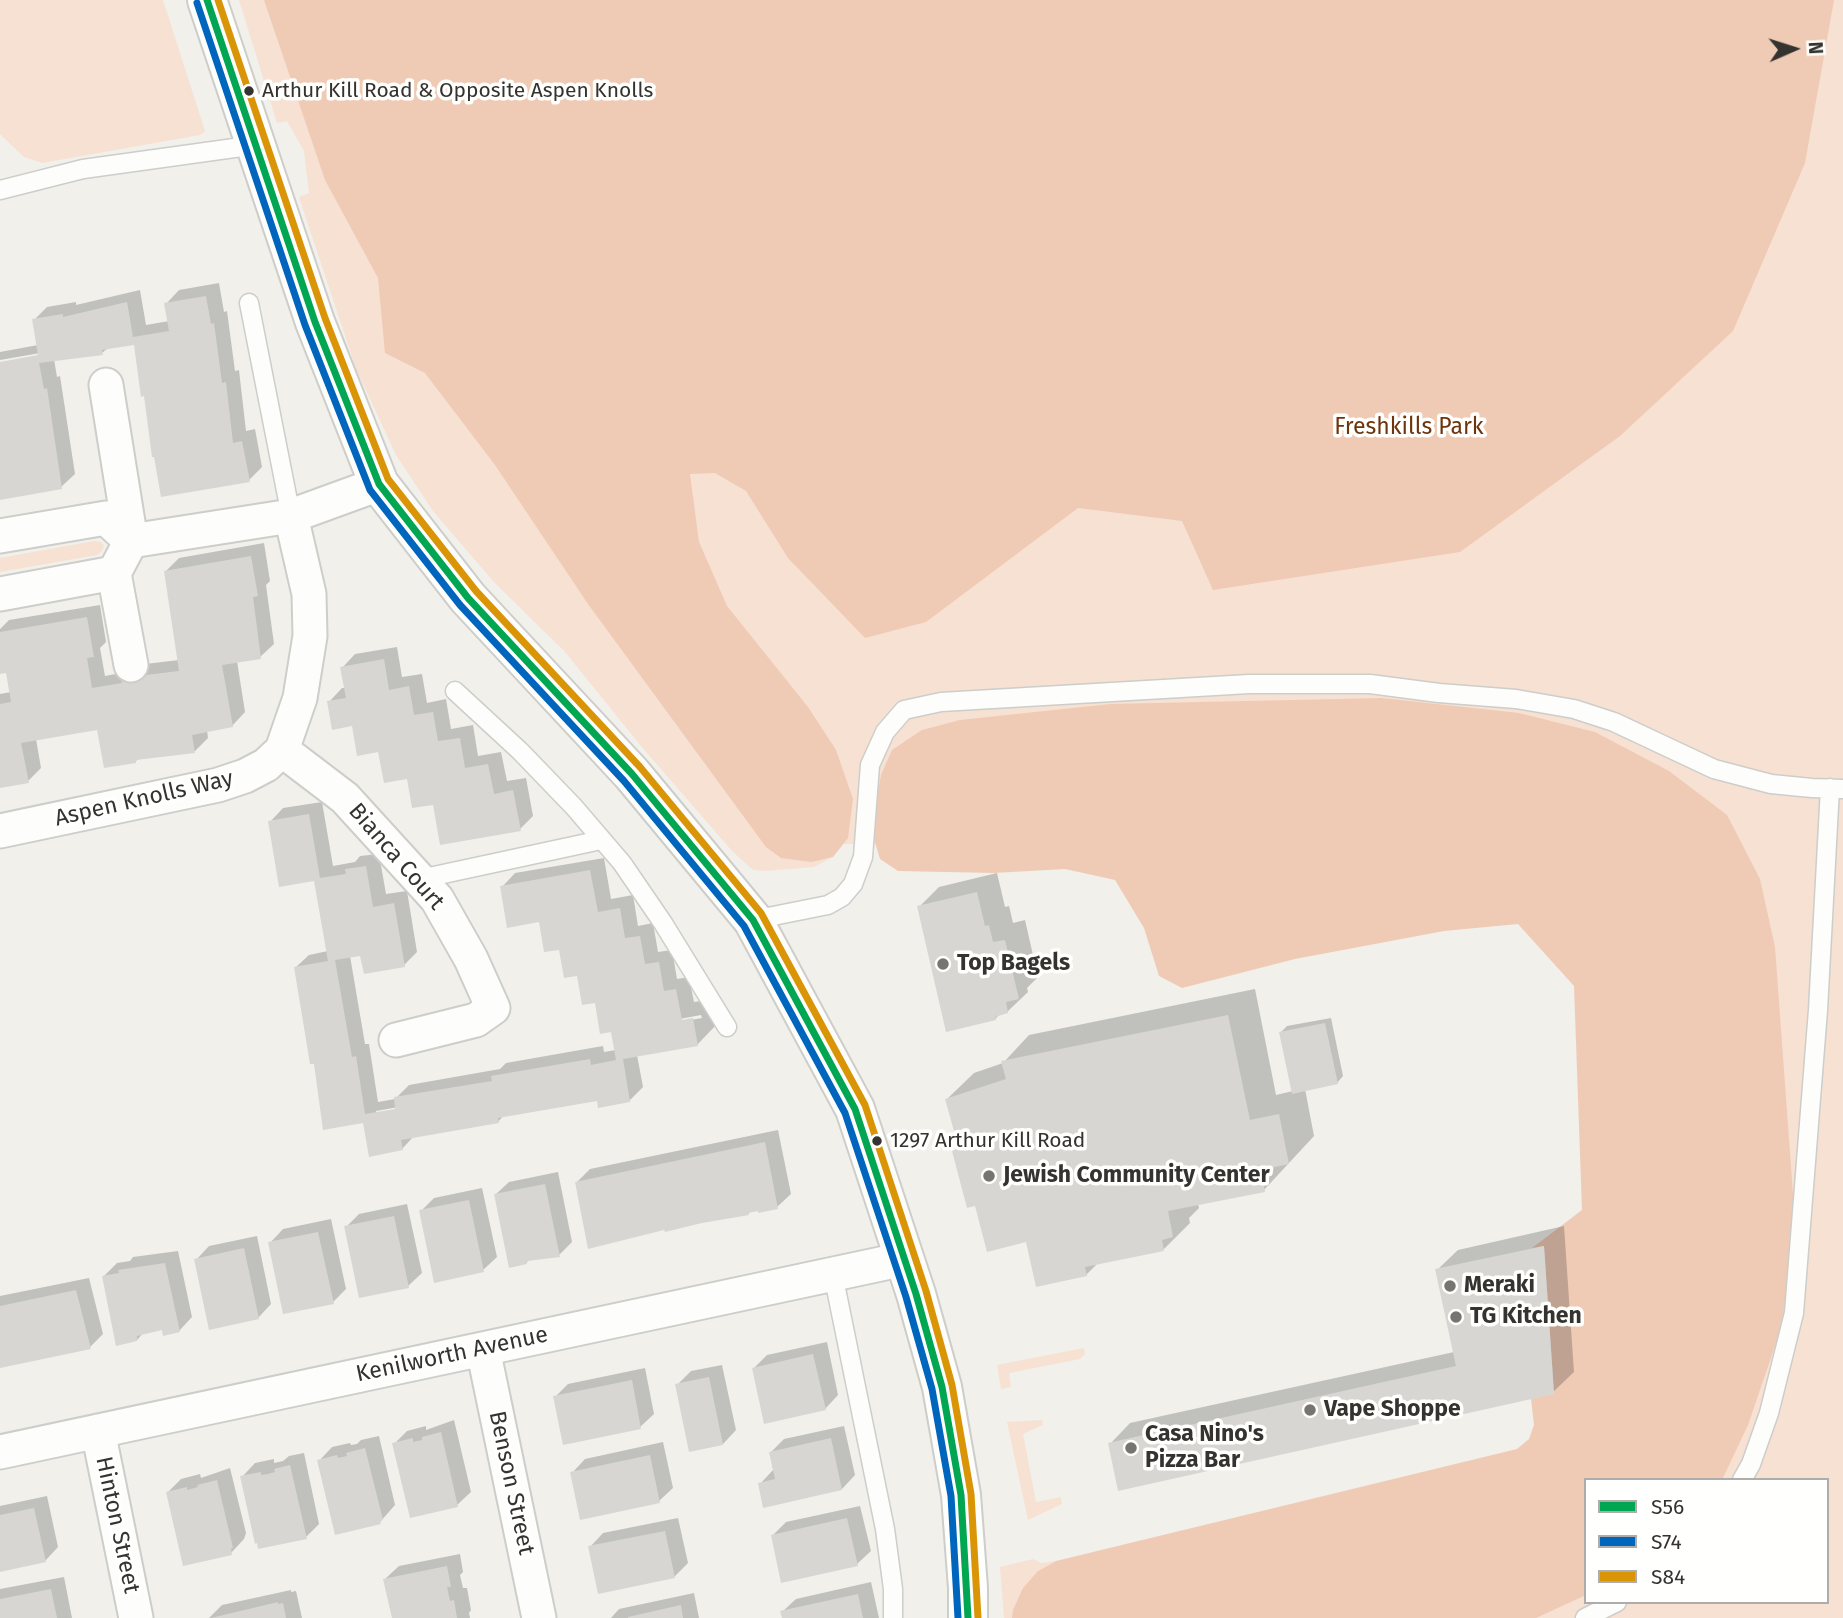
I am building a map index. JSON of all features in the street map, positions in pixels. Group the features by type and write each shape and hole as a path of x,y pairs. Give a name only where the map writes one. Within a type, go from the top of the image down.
{"street":[{"path":"207,0 315,321 379,484 468,598 632,774 752,920 855,1109 916,1294 944,1397 961,1495 968,1618"},
{"path":"106,385 131,541 114,573 131,665"},
{"path":"131,541 291,516 379,484"},
{"path":"282,750 300,698 310,636 309,594 291,516"},
{"path":"0,536 106,518 131,541"},
{"path":"0,594 114,573"},
{"name":"Aspen Knolls Way","path":"0,831 218,785 266,765 282,750"},
{"name":"Bianca Court","path":"282,750 345,798 420,878 437,899 471,958 493,1008 476,1020 396,1040"},
{"name":"Kenilworth Avenue","path":"0,1452 904,1259"},
{"name":"Benson Street","path":"483,1349 539,1618"},
{"name":"Hinton Street","path":"98,1431 136,1618"}],"lane":[{"path":"0,190 83,169 256,145"},
{"path":"249,303 291,516"},
{"path":"752,920 828,905 848,890 859,871 863,857 870,765 885,732 904,710 941,702 1249,684 1370,684 1516,699 1574,709 1614,722 1714,769 1771,784 1837,788 1794,1313 1769,1413 1751,1464 1743,1478"},
{"path":"455,691 520,751 574,807 622,863 663,923 727,1027"},
{"path":"420,878 601,840"},
{"path":"833,1274 885,1529 893,1618"},
{"path":"1585,1618 1613,1604"}],"green space":[{"path":"0,0 163,0 205,131 200,135 42,163 24,157 0,134"},
{"name":"Freshkills Park","path":"239,0 1843,0 1843,1618 1004,1618 1000,1567 1033,1559 1041,1563 1056,1561 1038,1571 1584,1497 1584,1604 1829,1604 1829,1478 1659,1478 1617,862 763,842 812,862 833,857 814,867 753,870 732,851 641,746 565,652 493,581 433,511 396,455 356,369 299,197 309,193 304,151 287,121 277,123"},
{"path":"264,0 1834,0 1805,163 1733,331 1620,436 1460,552 1213,590 1182,521 1078,508 926,622 865,638 788,558 746,491 715,473 690,474 699,542 727,606 808,707 836,750 853,799 848,838 833,857 812,862 781,858 766,847 588,604 495,465 425,373 385,353 378,278 325,180"},
{"path":"101,542 104,546 97,555 0,572 0,558"},
{"path":"1382,698 1519,713 1595,732 1669,771 1727,815 1760,879 1775,947 1799,1276 1748,1425 1723,1478 1584,1478 1584,1596 1536,1618 1012,1618 1023,1588 1038,1571 1056,1561 1517,1449 1529,1439 1534,1425 1531,1399 1554,1393 1544,1246 1532,1248 1582,1210 1574,986 1518,924 1444,931 1295,959 1182,988 1159,976 1144,928 1115,880 1065,869 994,873 898,871 880,859 875,842 875,808 881,775 892,750 922,730 960,720 1110,704"},
{"path":"1084,1348 1085,1354 1080,1359 1009,1373 1011,1387 1001,1389 997,1365"},
{"path":"1042,1420 1043,1425 1023,1434 1036,1502 1061,1497 1062,1504 1028,1520 1007,1422"}],"building":[{"path":"206,296 211,324 214,323 222,383 226,382 233,443 242,441 250,482 161,497 152,457 144,396 141,397 134,345 102,350 103,355 39,363 44,389 47,388 62,489 0,500 0,362 38,355 32,319 63,314 63,317 127,302 133,337 169,331 164,303"},
{"path":"251,556 258,596 253,597 261,659 222,665 233,727 192,735 195,753 136,760 136,763 104,768 97,730 21,743 29,783 0,788 0,704 11,702 6,673 0,674 0,632 87,617 94,657 87,658 92,688 122,683 121,678 179,671 164,571"},
{"path":"384,659 389,690 409,686 414,715 433,712 438,741 460,738 465,768 488,764 494,794 513,790 521,831 440,845 433,805 412,808 407,779 384,783 378,752 357,756 352,726 332,730 327,701 346,698 340,667"},
{"path":"309,814 320,878 346,874 345,869 366,866 373,907 394,903 405,967 364,974 360,956 335,960 352,1057 356,1056 365,1114 395,1109 394,1097 492,1081 491,1076 590,1059 591,1065 616,1060 611,1032 600,1034 595,1003 582,1005 577,976 564,978 559,950 544,952 539,922 507,928 500,886 590,870 598,912 620,908 625,938 640,936 645,964 659,962 664,991 676,989 682,1020 693,1018 698,1046 623,1059 630,1102 598,1108 597,1101 498,1118 499,1123 401,1140 403,1150 369,1157 363,1123 323,1130 314,1064 310,1064 294,967 328,961 314,881 279,887 268,821"},
{"path":"977,892 985,926 989,925 993,942 1005,940 1019,999 1006,1002 1008,1013 995,1017 996,1020 946,1032 917,906"},
{"path":"1228,1015 1250,1120 1279,1114 1289,1164 1261,1170 1265,1192 1168,1211 1173,1237 1162,1240 1164,1251 1085,1267 1087,1276 1036,1287 1026,1242 987,1252 975,1206 967,1208 952,1151 959,1149 945,1099 1006,1079 1001,1061"},
{"path":"1325,1023 1338,1084 1292,1094 1279,1032"},
{"path":"765,1142 778,1209 665,1232 664,1230 588,1249 575,1182"},
{"path":"545,1184 560,1257 527,1261 527,1264 509,1268 494,1194"},
{"path":"469,1200 484,1272 434,1283 419,1210"},
{"path":"394,1216 409,1288 359,1298 344,1226"},
{"path":"318,1232 334,1304 283,1314 268,1242"},
{"path":"1544,1246 1554,1394 1118,1491 1108,1443 1456,1366 1435,1269"},
{"path":"244,1248 259,1319 209,1330 194,1259"},
{"path":"165,1263 180,1332 163,1336 162,1330 137,1336 137,1341 116,1346 102,1276 119,1273 118,1270"},
{"path":"76,1290 91,1349 0,1368 0,1306"},
{"path":"813,1354 826,1410 764,1424 752,1368"},
{"path":"709,1377 723,1445 689,1452 675,1384"},
{"path":"632,1380 641,1429 563,1445 553,1396"},
{"path":"441,1432 458,1507 410,1518 392,1443 413,1438 413,1442 422,1440 422,1437"},
{"path":"831,1438 842,1490 763,1508 758,1483 775,1479 769,1452"},
{"path":"365,1448 383,1520 380,1521 381,1524 335,1535 317,1460 337,1455 338,1458 347,1456 346,1453"},
{"path":"650,1455 660,1503 580,1520 570,1472"},
{"path":"290,1465 307,1539 258,1549 240,1476 261,1472 261,1475 268,1474 275,1472 274,1469"},
{"path":"217,1480 233,1548 232,1555 183,1566 166,1492 187,1487 187,1490"},
{"path":"34,1508 46,1562 0,1572 0,1515"},
{"path":"847,1518 858,1566 781,1583 771,1535"},
{"path":"665,1531 675,1578 598,1594 588,1546"},
{"path":"447,1566 451,1587 447,1587 450,1601 454,1600 457,1618 392,1618 383,1579"},
{"path":"51,1589 57,1618 0,1618 0,1599"},
{"path":"858,1594 863,1618 782,1618 780,1611"},
{"path":"283,1603 286,1618 211,1618"},
{"path":"681,1605 683,1618 628,1618 628,1617"}],"transit line":[{"name":"S56","path":"207,0 315,322 379,484 468,598 632,774 753,920 855,1109 916,1294 942,1387 961,1495 968,1618"},
{"name":"S84","path":"218,0 325,318 388,479 476,591 640,767 761,913 865,1105 926,1291 952,1385 971,1494 978,1618"},
{"name":"S74","path":"197,3 305,325 370,490 460,605 624,781 744,926 845,1113 906,1297 932,1389 951,1496 958,1618"}],"place":[{"name":"Arthur Kill Road & Opposite Aspen Knolls","path":"249,91"},
{"name":"Top Bagels","path":"943,964"},
{"name":"1297 Arthur Kill Road","path":"877,1141"},
{"name":"Jewish Community Center","path":"989,1176"},
{"name":"Meraki","path":"1450,1286"},
{"name":"TG Kitchen","path":"1456,1317"},
{"name":"Vape Shoppe","path":"1310,1410"},
{"name":"Casa Nino's Pizza Bar","path":"1131,1448"}]}
